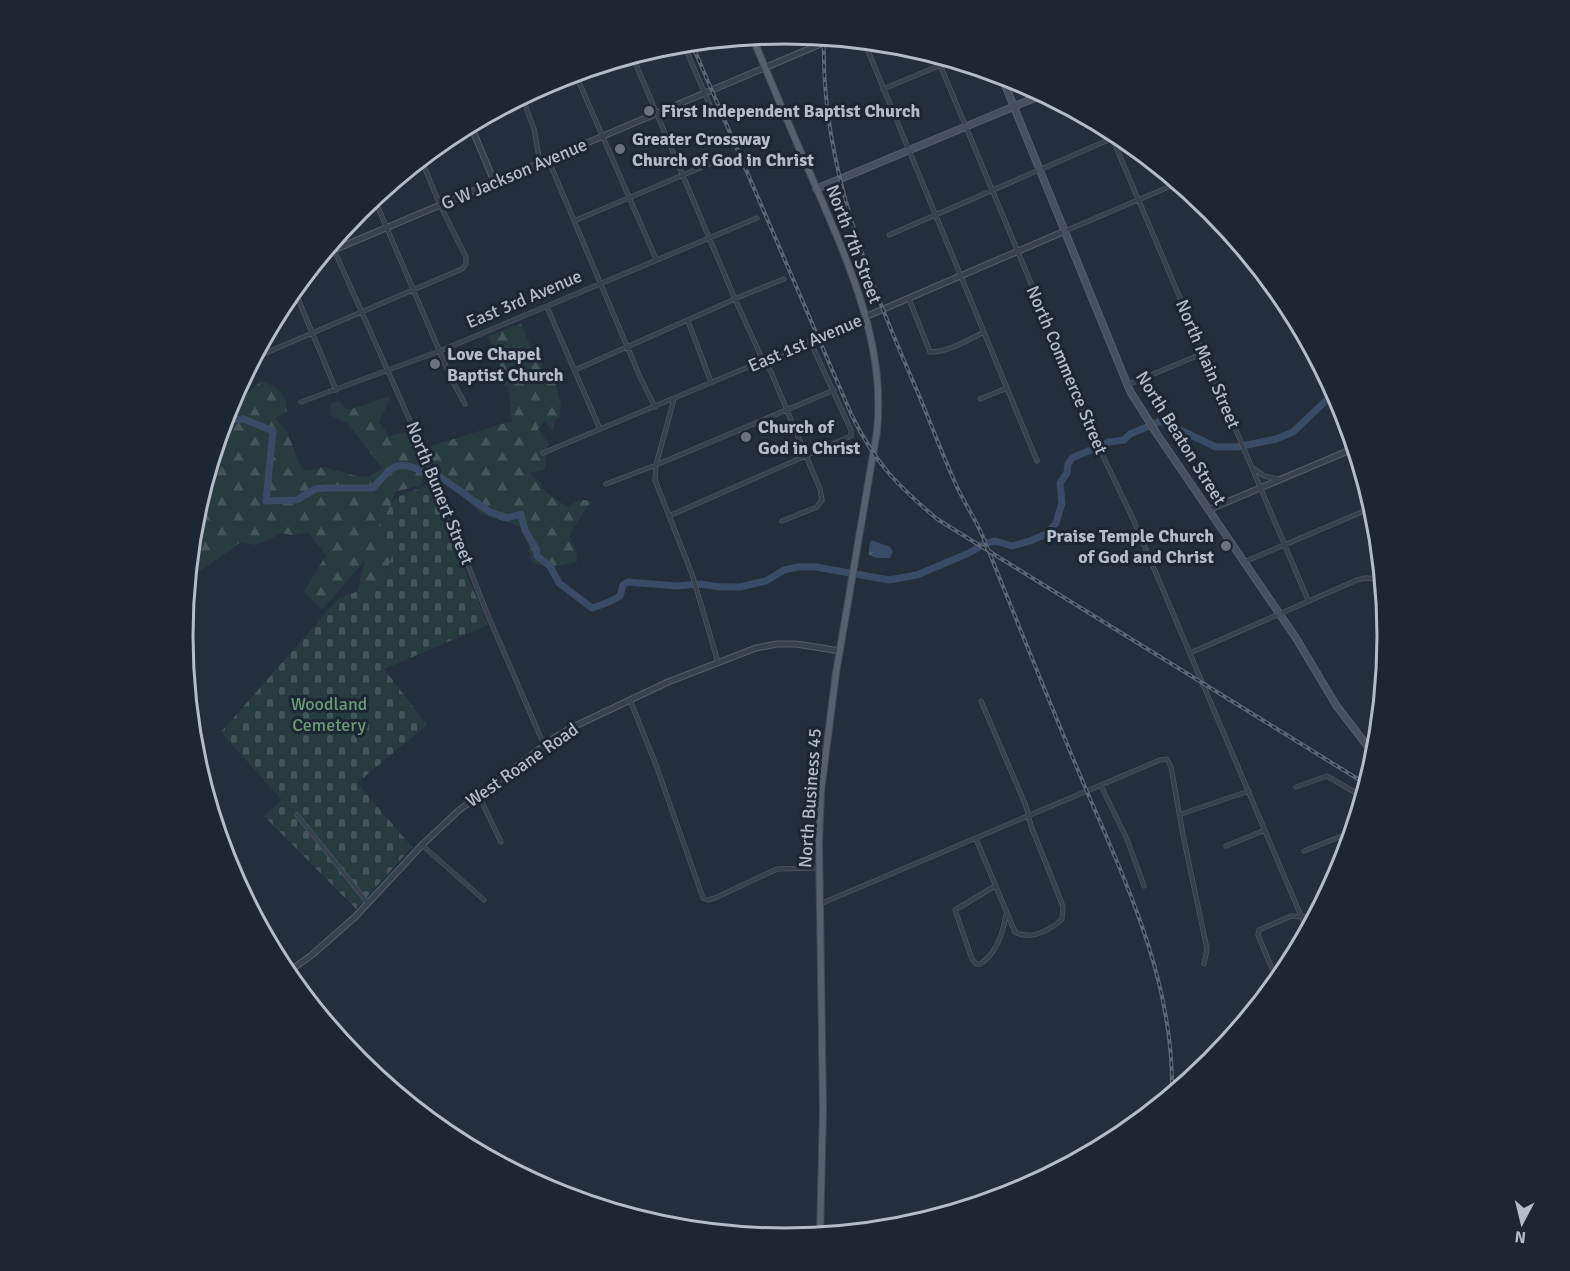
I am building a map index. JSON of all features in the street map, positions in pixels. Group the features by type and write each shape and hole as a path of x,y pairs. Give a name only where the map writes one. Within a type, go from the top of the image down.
{"main road":[{"name":"North 7th Street","path":"755,45 844,253 866,317 876,367"},
{"name":"North Beaton Street","path":"1006,87 1127,385 1157,434 1279,612 1336,705 1367,745"},
{"path":"816,189 1033,99"},
{"name":"North Business 45","path":"820,1226 823,1110 821,791 840,651 877,431 879,393 876,367"}],"street":[{"name":"G W Jackson Avenue","path":"343,242 440,205 818,45"},
{"path":"868,50 1037,461"},
{"path":"687,52 712,110"},
{"path":"635,63 735,299 787,410 820,489 822,500 817,507 782,521"},
{"path":"884,88 940,65"},
{"name":"North Commerce Street","path":"940,65 1093,433 1133,519 1304,921"},
{"path":"579,81 656,259"},
{"path":"525,104 534,129 540,162"},
{"path":"474,132 494,181"},
{"path":"889,235 1108,140"},
{"name":"North Main Street","path":"1114,143 1308,600"},
{"path":"548,159 655,407"},
{"path":"574,221 714,162"},
{"path":"265,353 462,268 466,264 466,257 424,167"},
{"path":"1065,231 1170,186"},
{"path":"377,206 451,378 465,404"},
{"name":"East 3rd Avenue","path":"301,402 440,351 757,218"},
{"name":"East 1st Avenue","path":"543,453 1065,231"},
{"name":"North Bunert Street","path":"334,252 389,371 439,489 487,613 544,746"},
{"path":"575,370 784,279"},
{"path":"909,298 930,352 938,352 961,344 984,332"},
{"path":"298,299 336,390"},
{"path":"547,307 600,429"},
{"path":"688,321 711,382"},
{"path":"669,516 852,435 834,390 810,341"},
{"path":"1127,385 1204,353"},
{"path":"980,399 1007,388"},
{"path":"606,484 834,390"},
{"path":"674,399 656,465 656,486 692,574 718,663"},
{"path":"1208,510 1347,450"},
{"path":"1252,468 1264,476 1282,479"},
{"path":"1244,562 1364,511"},
{"path":"1190,653 1279,612 1357,580 1374,579"},
{"name":"West Roane Road","path":"295,967 313,954 368,903 422,845 478,794 571,728 668,682 756,648 777,644 796,644 840,651"},
{"path":"629,699 656,765 703,898 708,900 715,898 777,869 820,867"},
{"path":"976,839 1015,932 1023,936 1034,935 1062,919 1063,907 981,701"},
{"path":"820,904 1167,759 1171,763 1183,835 1207,949 1204,964"},
{"path":"1296,788 1327,776 1356,793"},
{"path":"1101,786 1127,838 1144,886"},
{"path":"1180,814 1249,791"},
{"path":"478,794 501,842"},
{"path":"297,816 368,903"},
{"path":"1226,846 1265,830"},
{"path":"1304,851 1342,836"},
{"path":"422,845 484,900"},
{"path":"995,886 957,908 955,913 976,964 987,960 995,947 1003,929 1006,914"},
{"path":"1273,970 1258,935 1259,930 1291,916 1306,917"}],"green space":[{"path":"521,324 532,350 540,353 542,373 552,371 561,404 559,418 555,420 553,430 548,426 546,420 538,429 548,443 545,469 529,473 540,482 542,489 568,508 580,500 593,502 587,506 569,536 576,549 577,562 565,565 548,566 531,562 529,546 520,526 481,514 436,471 428,447 512,421 508,388 496,380 501,372 498,358 488,336"},
{"path":"261,381 273,386 283,395 287,411 275,418 287,431 299,463 305,471 323,467 369,477 382,468 348,424 331,415 330,404 338,401 348,410 391,396 379,422 389,436 412,431 425,464 421,485 395,492 383,533 395,547 382,586 355,602 365,560 322,610 304,592 326,555 308,532 291,535 282,533 256,545 241,542 196,574 204,520 213,482 224,445 246,395"},
{"name":"Woodland Cemetery","path":"429,484 488,625 384,669 427,725 357,783 412,847 356,909 264,816 282,800 221,732 339,598 384,582 394,549 377,530 395,498"}],"water":[{"path":"871,540 890,547 893,552 890,558 877,558 869,555"}],"waterway":[{"path":"439,476 490,512 507,518 521,514 525,530 536,549 537,556 550,566 559,583 592,608 620,596 623,585 628,582 677,586 700,584 740,587 766,581 784,570 798,567 816,567 889,580 917,575 969,553 986,543 995,541 1012,546 1046,534 1056,523 1062,503 1060,483 1067,473 1068,464 1072,458 1109,442 1124,440 1130,434 1161,421 1216,447 1237,447 1276,439 1293,432 1327,399"},
{"path":"234,420 244,419 273,431 266,501 297,500 315,489 373,488 393,468 403,465 430,474"}],"railway":[{"path":"824,45 825,84 830,129 851,220 882,307 952,475 983,537 1132,899 1157,974 1171,1052 1172,1084"},
{"path":"695,51 852,416 870,448 888,473 937,519 1359,780"}],"place":[{"name":"First Independent Baptist Church","path":"649,111"},
{"name":"Greater Crossway Church of God in Christ","path":"620,149"},
{"name":"Love Chapel Baptist Church","path":"435,364"},
{"name":"Church of God in Christ","path":"746,437"},
{"name":"Praise Temple Church of God and Christ","path":"1226,546"}]}
